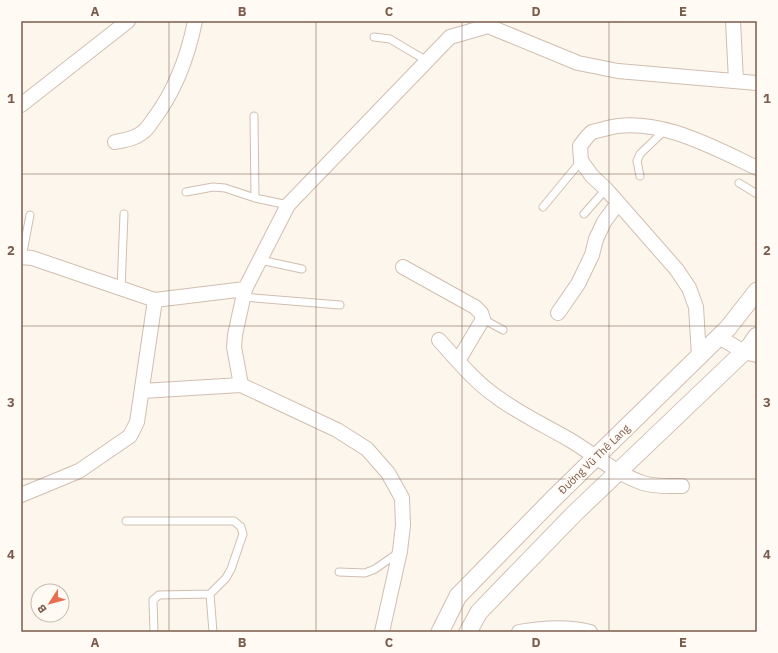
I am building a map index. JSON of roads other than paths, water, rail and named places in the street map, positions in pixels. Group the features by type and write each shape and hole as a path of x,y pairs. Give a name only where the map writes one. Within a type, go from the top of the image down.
{"street":[{"path":"21,105 128,21"},
{"path":"114,142 132,139 144,132 162,108 178,76 191,42 195,21"},
{"path":"733,21 736,81"},
{"path":"241,385 234,347 235,335 244,293 288,205 450,37 488,26 578,64 618,71 757,83"},
{"path":"699,356 696,307 689,288 677,270 606,189 592,176 581,161 580,146 592,133 617,125 639,125 665,130 692,138 757,168"},
{"path":"558,313 578,284 592,255 596,239 604,222 618,203"},
{"path":"22,257 32,258 155,300 244,293"},
{"path":"402,267 475,307 481,313 483,319 458,361"},
{"name":"Đường Vũ Thê Lang","path":"440,632 458,596 596,457 728,328 757,291"},
{"path":"21,494 79,471 130,436 137,422 155,300"},
{"path":"468,632 479,612 574,514 618,472 751,353 757,336"},
{"path":"719,337 751,353"},
{"path":"439,340 474,378 496,396 517,411 561,435 618,472 644,484 682,486"},
{"path":"142,391 241,385 337,430 367,449 388,473 402,498 403,525 400,551 382,632"},
{"path":"504,549 522,568"},
{"path":"526,631 577,629 590,632"}],"lane":[{"path":"374,37 390,39 427,61"},
{"path":"254,116 255,198"},
{"path":"640,176 637,161 640,154 665,130"},
{"path":"543,206 581,161"},
{"path":"739,183 757,194"},
{"path":"186,192 213,188 225,188 255,198 288,205"},
{"path":"584,214 606,189"},
{"path":"121,289 124,214"},
{"path":"22,257 30,215"},
{"path":"260,260 302,269"},
{"path":"244,293 340,305"},
{"path":"483,319 503,330"},
{"path":"126,521 234,521 241,527 243,534 231,569 226,578 210,594 159,595 153,600 154,632"},
{"path":"338,572 364,573 375,569 400,551"},
{"path":"210,594 213,632"}]}
